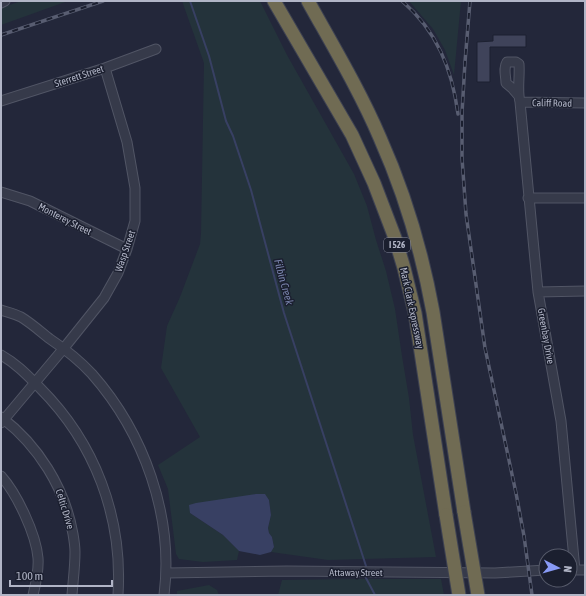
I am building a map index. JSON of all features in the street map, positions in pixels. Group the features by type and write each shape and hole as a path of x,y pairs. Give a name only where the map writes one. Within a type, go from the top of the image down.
{"highway":[{"name":"Mark Clark Expressway","path":"274,1 343,117 364,159 385,210 404,268 416,320 459,595"},
{"name":"Mark Clark Expressway","path":"308,1 342,61 380,137 416,236 428,284 433,312 478,595"}],"street":[{"path":"1,2 5,1"},
{"name":"Sterrett Street","path":"1,101 105,68 156,49"},
{"name":"Wasp Street","path":"2,419 64,348 104,298 118,273 127,249 135,221 135,188 127,142 105,68"},
{"name":"Califf Road","path":"519,98 585,104"},
{"name":"Greenbay Drive","path":"519,98 538,292 561,421 570,548"},
{"name":"Monterey Street","path":"1,192 30,201 127,249"},
{"path":"528,198 585,198"},
{"path":"538,292 585,291"},
{"path":"1,310 21,317 64,348 91,373 125,418 144,454 153,481 164,531 167,573 164,595"},
{"path":"1,355 18,366 53,401 68,419 90,454 97,470 111,513 116,538 119,563 118,595"},
{"name":"Celtic Drive","path":"2,419 15,428 32,447 48,468 60,490 70,521 75,551 72,595"},
{"path":"1,476 23,510 38,558 36,583 33,595"},
{"name":"Attaway Street","path":"167,573 287,571 495,573 538,570"}],"shaded area":[{"path":"21,1 68,1 1,25 1,8"},
{"path":"182,1 260,1 287,55 354,174 367,206 386,271 395,309 409,398 413,435 436,557 328,560 271,552 274,547 268,528 271,515 269,500 264,494 256,494 190,513 223,535 239,551 237,560 203,562 179,559 176,554 168,489 158,465 200,437 161,368 167,326 180,297 200,244 201,233 204,63"},
{"path":"409,1 461,1 454,75 445,50 433,29"},
{"path":"441,579 444,595 278,595 282,580"},
{"path":"209,585 217,590 219,595 177,595 177,591"}],"water":[{"path":"256,494 265,494 269,500 271,515 268,528 274,547 271,552 260,555 239,551 223,535 190,513 189,505"}],"building":[{"path":"493,35 526,35 526,47 490,47 490,82 477,82 477,42 493,41"}],"waterway":[{"name":"Filbin Creek","path":"190,1 209,56 226,121 233,136 251,190 284,313 366,566"},
{"name":"Filbin Creek","path":"366,578 375,595"}],"railway":[{"path":"1,35 103,1"},
{"path":"402,1 425,25 441,52 452,82 458,114"},
{"path":"470,1 462,113 462,158 466,214 485,348 516,493 524,536 532,595"}]}
